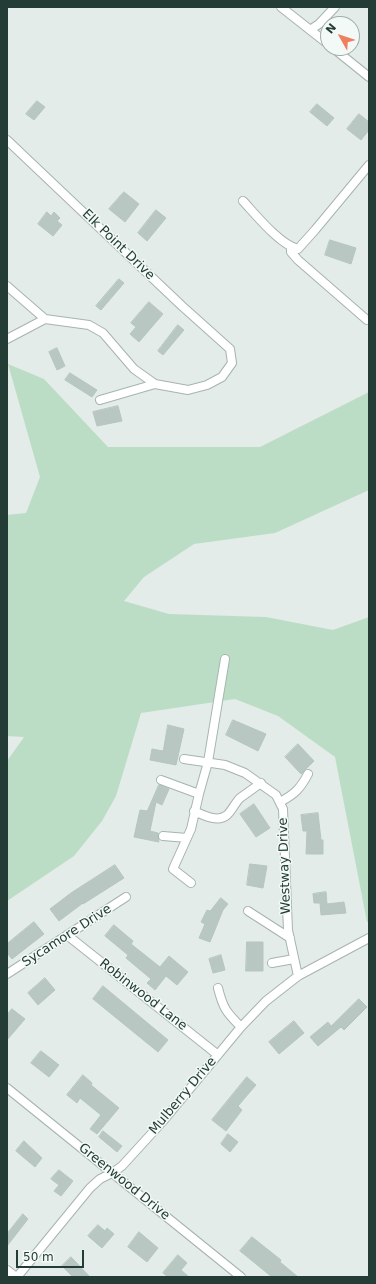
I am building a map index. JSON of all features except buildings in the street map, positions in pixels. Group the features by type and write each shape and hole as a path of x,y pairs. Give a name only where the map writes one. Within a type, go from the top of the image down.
{"street":[{"path":"281,7 320,38"},
{"path":"310,30 319,24 335,7"},
{"path":"343,56 369,77"},
{"name":"Elk Point Drive","path":"7,140 182,306 230,349 232,363 222,376 207,385 188,390 155,384"},
{"path":"243,201 283,241 291,247 298,249 369,165"},
{"path":"291,247 291,252 298,260 367,320"},
{"path":"7,286 44,319 89,325 103,333 134,369 155,384"},
{"path":"7,339 44,319"},
{"path":"100,400 155,384"},
{"path":"191,883 173,869 191,829 194,812 208,762 225,659"},
{"name":"Westway Drive","path":"184,759 225,765 246,773 276,795 280,802 283,808 288,930 298,976"},
{"path":"280,802 290,797 301,787 308,774"},
{"path":"161,780 199,794"},
{"path":"194,812 216,819 223,818 228,815 240,798 261,783"},
{"path":"163,836 187,838"},
{"name":"Sycamore Drive","path":"7,974 68,936 126,897"},
{"path":"248,911 290,938"},
{"name":"Robinwood Lane","path":"68,936 218,1055"},
{"name":"Mulberry Drive","path":"16,1277 90,1188 100,1179 122,1166 163,1121 241,1027 266,1001 298,976 369,938"},
{"path":"272,963 294,959"},
{"path":"218,988 222,1003 228,1014 241,1027"},
{"name":"Greenwood Drive","path":"7,1088 241,1277"},
{"path":"7,1270 16,1277"}],"green space":[{"path":"8,364 44,379 108,447 260,447 369,392 369,490 275,533 194,544 144,577 124,601 169,614 266,617 333,630 369,617 369,921 367,922 335,757 278,716 235,699 141,713 116,796 102,821 74,856 7,901 7,761 24,737 7,736 7,515 26,513 40,477"}]}
